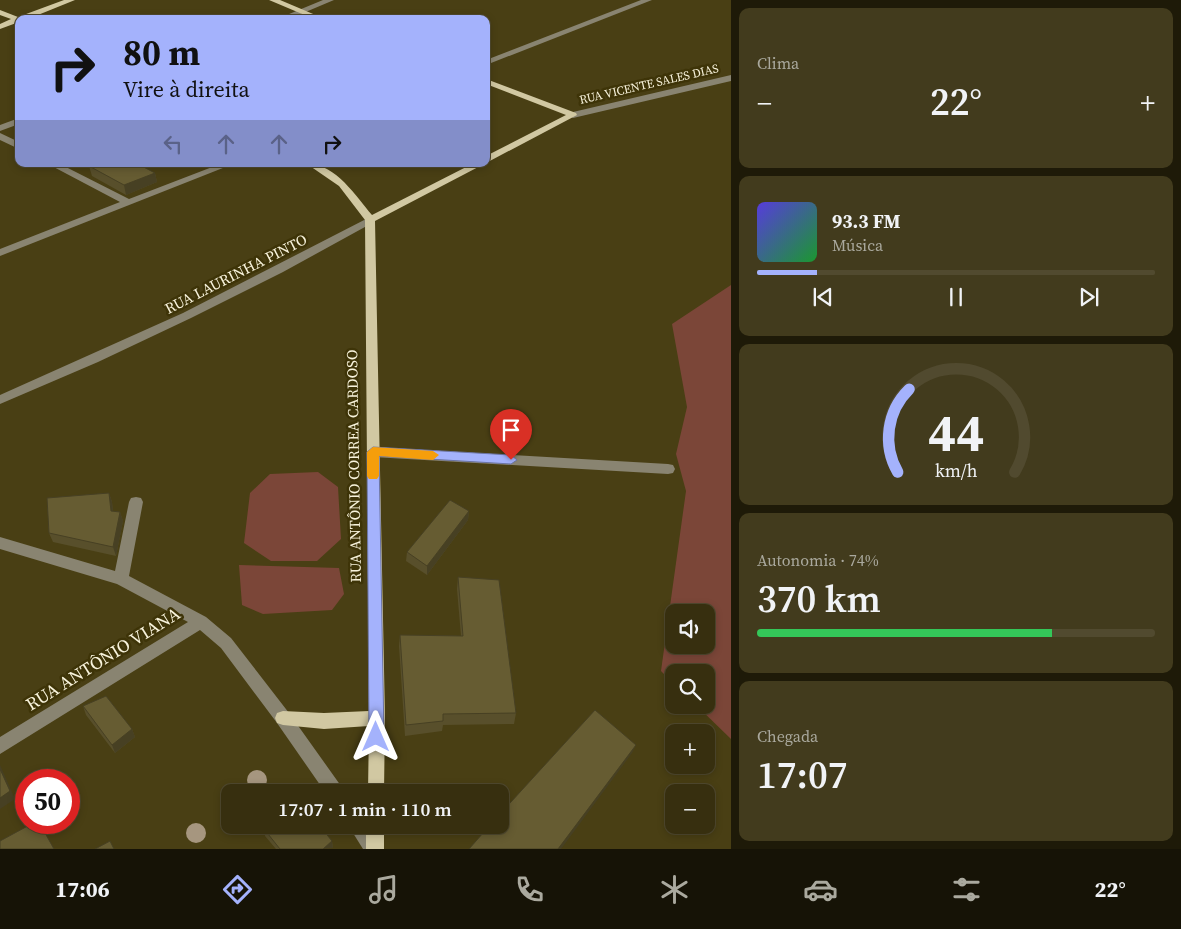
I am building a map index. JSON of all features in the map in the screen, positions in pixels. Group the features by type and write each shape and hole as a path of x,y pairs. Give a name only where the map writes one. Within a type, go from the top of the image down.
{"main road":[{"path":"32,15 71,0"},
{"path":"273,0 311,15"},
{"path":"0,12 15,18"},
{"path":"0,27 15,21"},
{"path":"490,84 574,115"},
{"path":"490,158 574,115"},
{"path":"316,167 342,184 370,220"},
{"name":"RUA LAURINHA PINTO","path":"370,220 473,167"},
{"name":"RUA ANTÔNIO CORREA CARDOSO","path":"370,220 376,784"},
{"path":"284,718 324,721 376,718"},
{"path":"374,849 375,834"}],"street":[{"path":"291,15 330,0"},
{"path":"490,61 648,0"},
{"name":"RUA VICENTE SALES DIAS","path":"574,115 731,78"},
{"path":"0,128 15,122"},
{"path":"0,136 15,144"},
{"path":"59,167 129,204"},
{"path":"0,253 221,167"},
{"name":"RUA LAURINHA PINTO","path":"0,400 95,360 230,295 293,264 370,220"},
{"path":"373,452 668,469"},
{"path":"121,579 136,502"},
{"path":"0,543 121,579 201,622 226,643 284,718 329,784"},
{"name":"RUA ANTÔNIO VIANA","path":"0,746 201,622"},
{"path":"363,834 374,849"}],"shaded area":[{"path":"731,285 731,739 705,714 715,714 715,664 665,664 665,675 661,671 665,642 665,654 715,654 715,604 670,604 686,491 676,454 687,407 672,324"},
{"path":"318,472 338,487 341,539 317,561 271,561 244,543 250,493 270,474"},
{"path":"239,565 339,568 344,594 332,610 263,614 242,605"}],"building":[{"path":"91,167 144,167 155,173 124,185"},
{"path":"109,493 111,511 120,512 113,547 49,533 47,498"},
{"path":"450,500 469,511 427,566 407,552"},
{"path":"458,577 499,580 516,713 443,714 443,721 406,725 400,635 463,636"},
{"path":"106,696 132,729 112,745 83,706"},
{"path":"595,710 636,745 558,849 469,849 482,834 509,834 509,804"},
{"path":"0,769 10,791 0,798"},
{"path":"15,833 46,834 54,849 0,849 0,841"},
{"path":"268,834 326,834 332,841 323,849 280,849"},
{"path":"110,841 114,849 95,849"}],"slow traffic":[{"path":"373,476 373,452 433,455"}],"route":[{"path":"376,737 373,452 511,460"}]}
